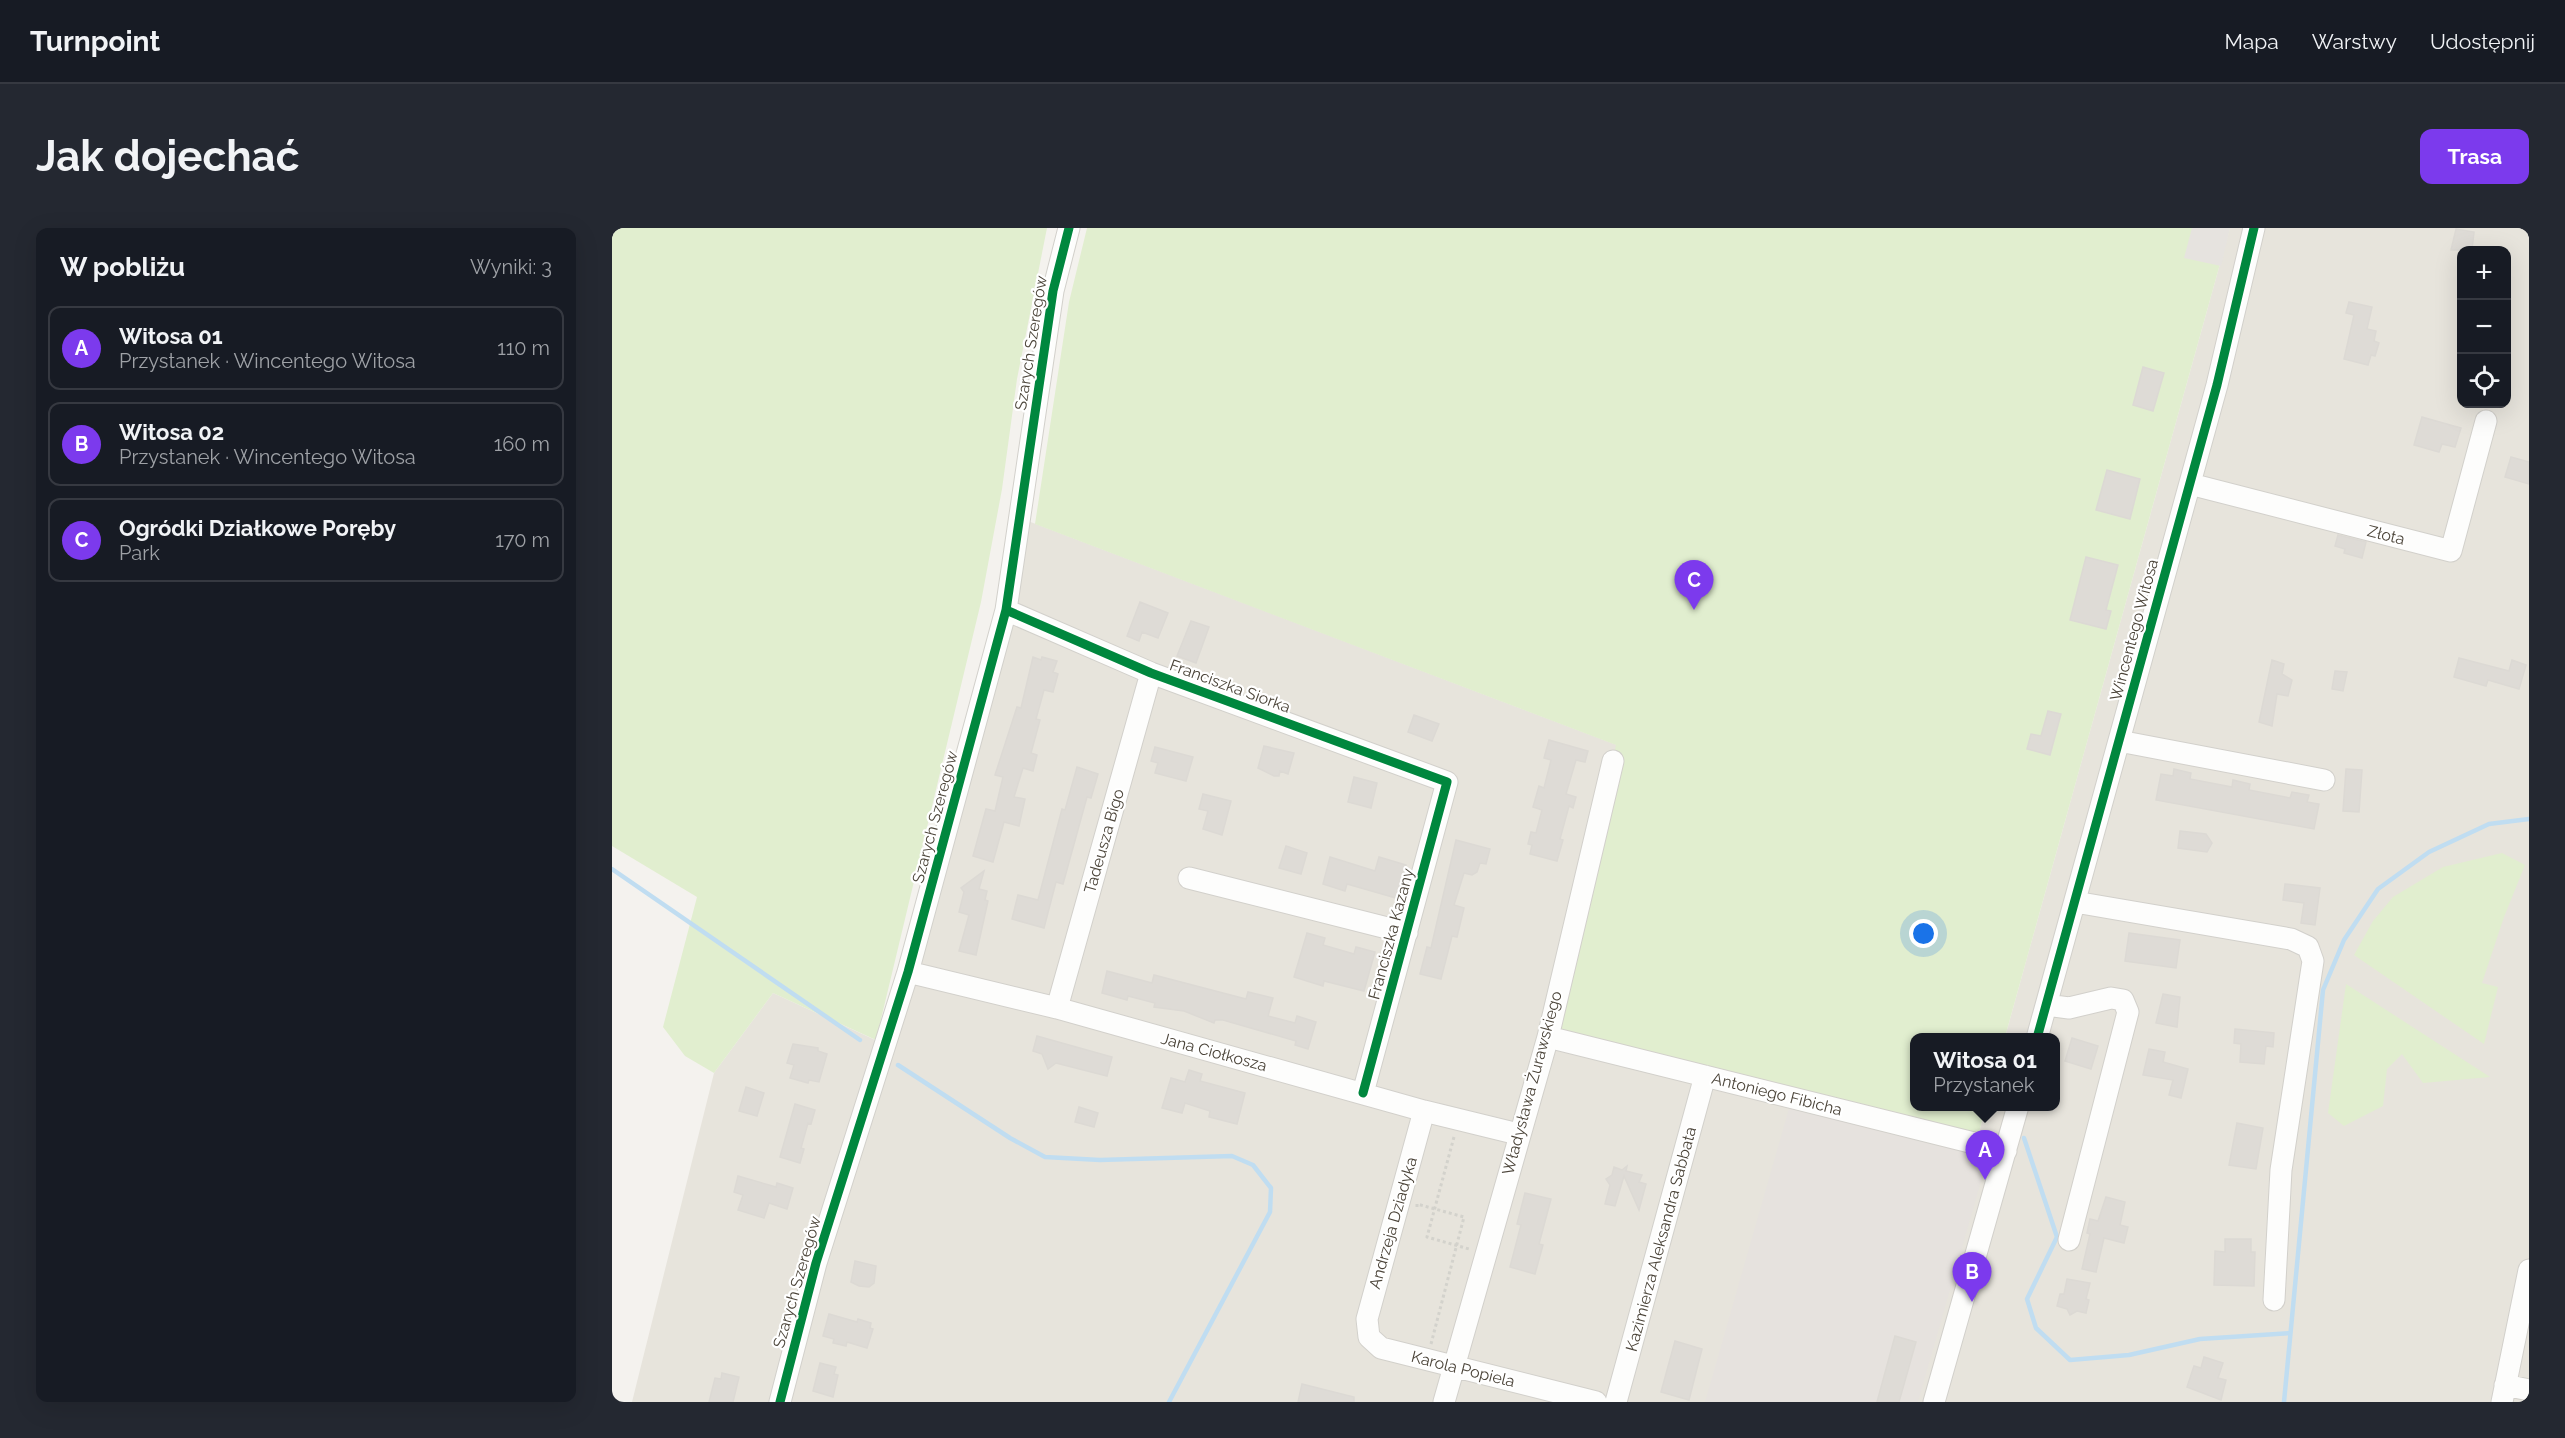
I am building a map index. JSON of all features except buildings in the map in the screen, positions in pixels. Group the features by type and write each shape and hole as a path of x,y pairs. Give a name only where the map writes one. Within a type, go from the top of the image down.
{"street":[{"name":"Szarych Szeregów","path":"780,1402 816,1263 908,972 1006,610 1053,291 1069,228"},
{"name":"Wincentego Witosa","path":"2038,1033 2217,385 2254,228"},
{"name":"Złota","path":"2190,484 2451,551 2486,421"},
{"name":"Franciszka Siorka","path":"1006,610 1151,673 1447,782"},
{"name":"Tadeusza Bigo","path":"1057,1008 1151,673"},
{"path":"2119,741 2324,780"},
{"name":"Władysława Żurawskiego","path":"1444,1402 1444,1365 1485,1253 1548,1037 1613,761"},
{"name":"Franciszka Kazany","path":"1363,1093 1447,782"},
{"path":"1189,878 1407,933"},
{"path":"2075,902 2291,939 2308,947 2313,961 2281,1170 2274,1300"},
{"name":"Jana Ciołkosza","path":"908,972 1057,1008 1424,1111 1518,1134"},
{"path":"2046,1005 2069,1008 2111,998 2123,1000 2128,1012 2068,1240"},
{"name":"Antoniego Fibicha","path":"1548,1037 2006,1151"},
{"name":"Kazimierza Aleksandra Sabbata","path":"1616,1402 1705,1076"},
{"name":"Andrzeja Dziadyka","path":"1369,1336 1367,1319 1424,1111"},
{"path":"1934,1402 2017,1111"},
{"path":"2529,1270 2503,1394 2529,1390"},
{"name":"Karola Popiela","path":"1369,1336 1381,1348 1596,1402"}],"path":[{"path":"1459,1118 1427,1237 1485,1253"},
{"path":"1396,1216 1413,1220 1417,1204 1464,1216 1430,1341 1444,1365"}],"shaded area":[{"path":"2192,228 2230,228 2221,266 2184,258"},
{"path":"2230,228 2529,228 2529,1402 632,1402 714,1073 773,993 884,1044 1020,518 1617,745 1548,1037 1976,1143 1985,1111 2060,1111 2060,1033 2006,1033"},
{"path":"1792,1098 1976,1143 1985,1167 1918,1402 1705,1402"}],"green space":[{"path":"612,228 1047,228 1017,379 1002,489 981,602 876,1040 773,993 714,1073 685,1056 663,1027 697,897 612,846"},
{"path":"1087,228 2230,228 2006,1033 1910,1033 1910,1111 1985,1111 1976,1143 1548,1037 1616,745 1035,524 1069,302"},
{"path":"2502,853 2525,865 2504,917 2482,983 2498,987 2484,1044 2354,955 2373,921 2393,897 2443,867"},
{"path":"2346,984 2490,1077 2423,1083 2402,1054 2387,1069 2383,1106 2344,1126 2328,1113"}],"waterway":[{"path":"2284,1402 2323,990 2344,940 2378,889 2429,852 2489,824 2529,819"},
{"path":"612,869 860,1040"},
{"path":"898,1065 1010,1138 1045,1157 1100,1160 1232,1156 1253,1165 1271,1188 1270,1212 1169,1402"},
{"path":"2024,1138 2057,1237 2027,1299 2036,1328 2070,1360 2129,1355 2200,1339 2290,1333"}],"cycle path":[{"path":"780,1402 816,1263 908,972 1006,610 1053,291 1069,228"},
{"path":"2038,1033 2217,385 2254,228"},
{"path":"1006,610 1151,673 1447,782 1363,1093"}],"place":[{"name":"Ogródki Działkowe Poręby","path":"1694,610"},
{"name":"Witosa 01","path":"1985,1180"},
{"name":"Witosa 02","path":"1972,1302"}]}
